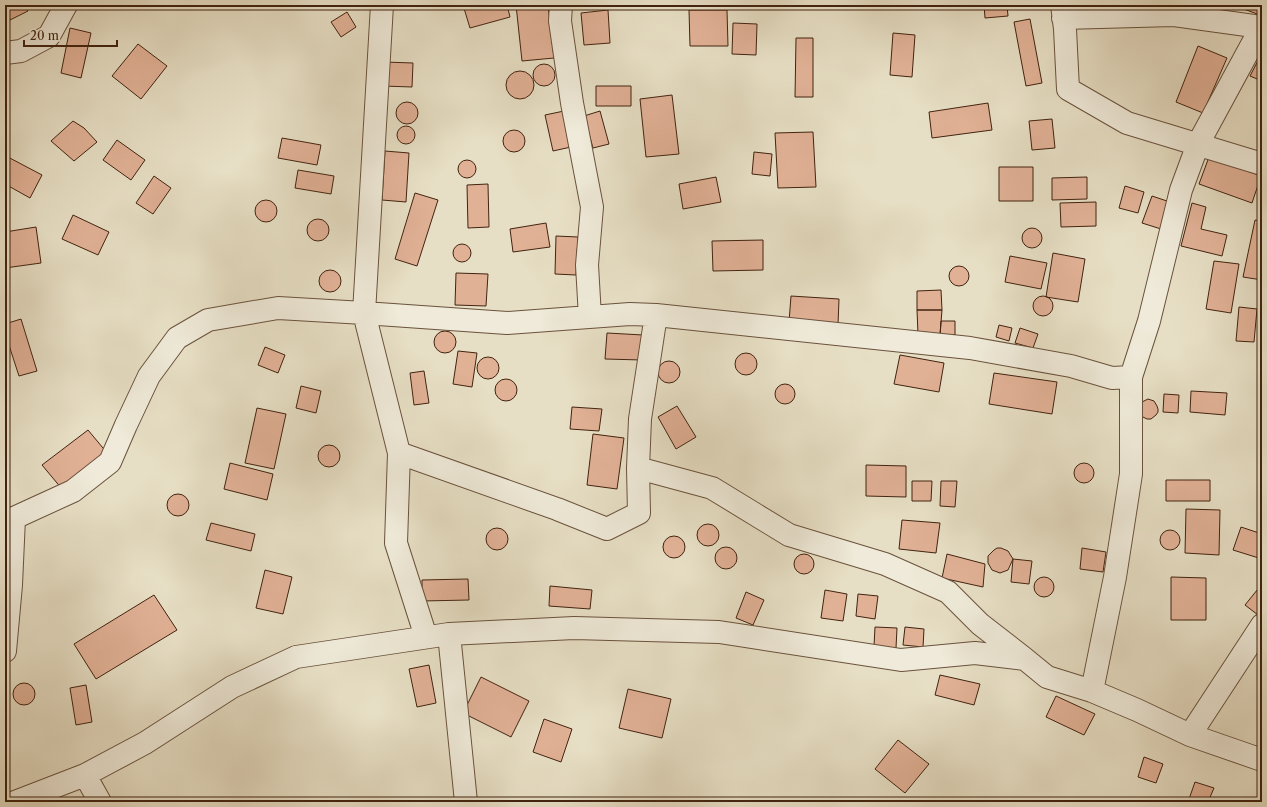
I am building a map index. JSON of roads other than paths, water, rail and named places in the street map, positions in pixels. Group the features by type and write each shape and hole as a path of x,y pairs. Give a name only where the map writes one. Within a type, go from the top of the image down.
{"street":[{"path":"5,53 21,50 49,36 66,5"},
{"path":"382,5 364,313 399,453 396,543 426,637"},
{"path":"561,5 560,21 572,103 592,207 587,265 590,317"},
{"path":"1092,691 1115,577 1131,474 1131,377 1148,321 1181,190 1198,144 1262,27 1174,15 1063,11 1068,88 1127,123 1198,144 1262,164"},
{"path":"5,651 11,585 9,519 73,491 110,462 149,376 177,338 208,320 278,308 507,323 630,314 656,315 970,348 1070,366 1112,378 1131,377"},
{"path":"399,453 557,509 607,529 639,513 638,468 640,419 656,315"},
{"path":"638,468 712,488 789,536 885,564 948,592 980,624 1047,677 1092,691 1190,735 1262,760"},
{"path":"1190,735 1262,625"},
{"path":"15,802 85,775 145,743 232,686 296,657 426,637 449,634 574,628 719,632 901,660 975,653 1025,659"},
{"path":"449,634 466,802"},
{"path":"85,775 100,802"}]}
